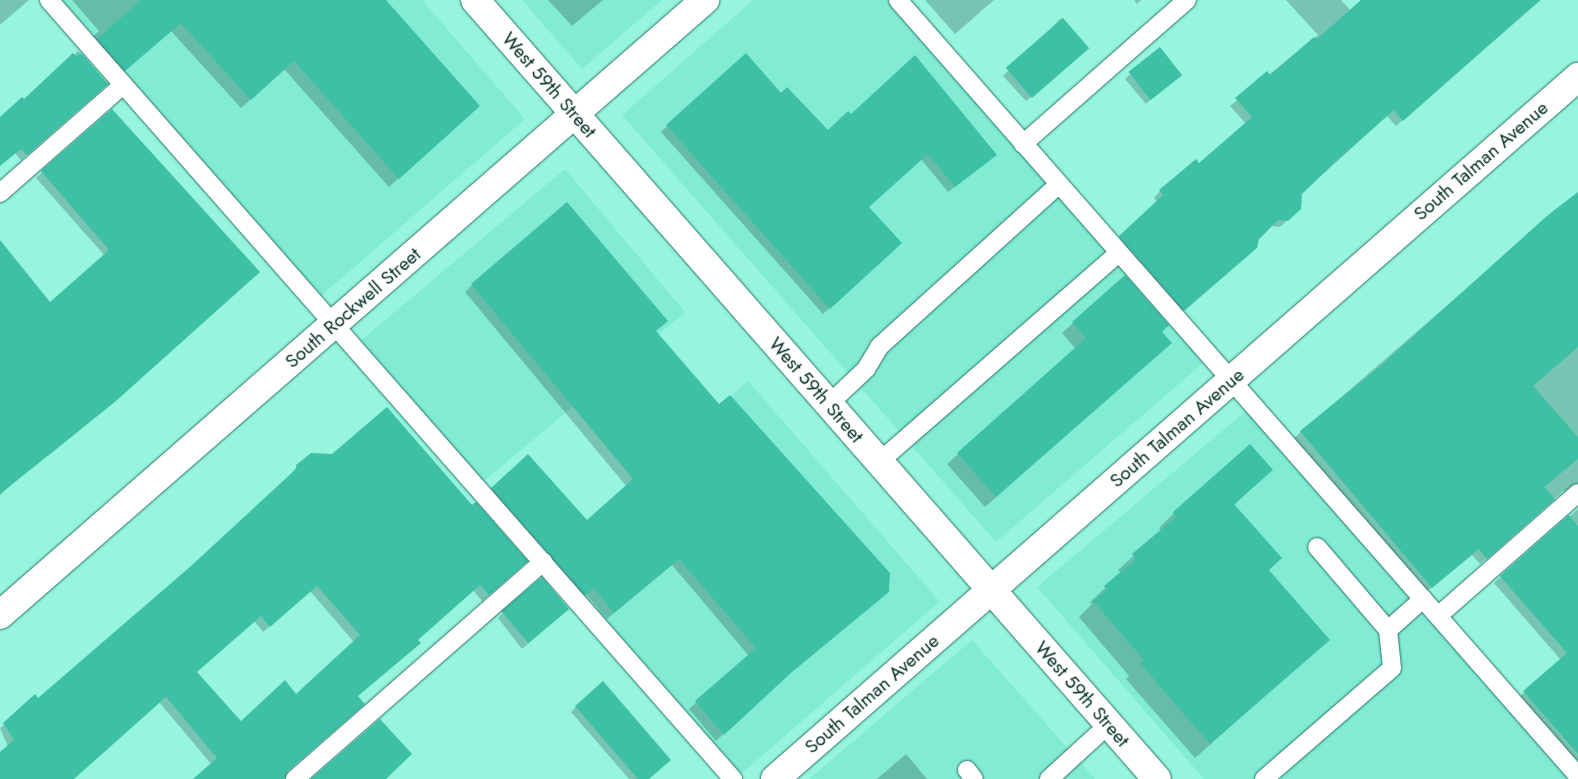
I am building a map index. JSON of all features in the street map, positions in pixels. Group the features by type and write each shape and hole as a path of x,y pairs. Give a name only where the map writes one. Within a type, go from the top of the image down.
{"street":[{"name":"West 59th Street","path":"475,0 1157,779"},
{"name":"South Rockwell Street","path":"0,615 705,0"},
{"name":"South Talman Avenue","path":"782,777 992,590 1578,77"}],"lane":[{"path":"49,0 733,779"},
{"path":"898,0 1578,776"},
{"path":"1023,144 1187,0"},
{"path":"0,193 123,85"},
{"path":"829,404 866,369 880,346 1059,184"},
{"path":"879,462 1119,253"},
{"path":"1438,616 1578,493"},
{"path":"1264,779 1392,668 1388,630 1318,547"},
{"path":"295,779 543,562"},
{"path":"1388,630 1423,600"},
{"path":"1049,779 1109,724"}],"shaded area":[{"path":"49,0 422,0 525,119 314,302"},
{"path":"522,0 662,0 582,69"},
{"path":"753,0 898,0 1210,357 996,542 622,115"},
{"path":"565,169 685,312 474,490 354,346"},
{"path":"748,381 940,601 735,779 732,779 542,560"},
{"path":"1253,405 1578,779 1204,779 1037,587"},
{"path":"972,640 1095,779 809,779"}],"building":[{"path":"141,0 386,0 480,106 399,179 294,61 251,100 181,23 125,71 97,39"},
{"path":"1361,0 1540,0 1403,121 1394,110 1302,194 1301,209 1288,221 1278,220 1259,239 1257,248 1184,311 1119,236 1163,195 1159,190 1196,159 1199,163 1252,117 1235,98 1267,71 1270,75 1314,37 1317,39"},
{"path":"1063,18 1089,48 1032,98 1006,68"},
{"path":"1160,47 1182,75 1151,100 1128,72"},
{"path":"73,53 76,57 81,53 108,84 27,155 21,149 0,166 0,117 22,97 24,99"},
{"path":"746,53 781,93 787,87 828,130 848,111 851,114 915,55 997,155 955,187 928,154 869,207 902,243 830,309 666,125"},
{"path":"112,109 260,272 116,401 0,494 0,240 50,302 109,250 41,171"},
{"path":"1578,192 1578,347 1533,386 1578,437 1578,459 1544,487 1555,499 1487,559 1479,549 1432,588 1300,431 1379,367 1548,215"},
{"path":"567,202 668,321 656,331 719,404 730,395 890,573 889,592 792,672 724,735 695,701 756,648 679,559 614,613 594,588 585,595 491,488 528,454 587,520 633,479 471,284"},
{"path":"1125,275 1169,325 1162,332 1172,343 996,497 957,453 1086,338 1072,322"},
{"path":"387,407 472,505 476,502 528,561 489,595 480,585 418,640 421,643 358,696 365,704 288,771 285,779 193,779 217,758 166,697 74,779 0,779 0,752 14,740 3,723 35,694 38,698 191,566 296,469 296,465 311,453 332,454","holes":["317,586 360,635 296,694 285,680 241,721 197,672 261,616 270,627"]},
{"path":"1250,444 1273,470 1234,504 1282,558 1269,570 1330,640 1210,744 1140,663 1144,660 1093,601 1107,590 1104,586 1136,559 1132,554 1176,517 1173,512"},
{"path":"1569,515 1578,526 1578,754 1523,691 1567,653 1500,576"},
{"path":"542,577 569,609 528,643 501,611"},
{"path":"603,681 671,760 649,779 638,779 575,706"},
{"path":"380,719 412,754 386,779 311,779"}]}
